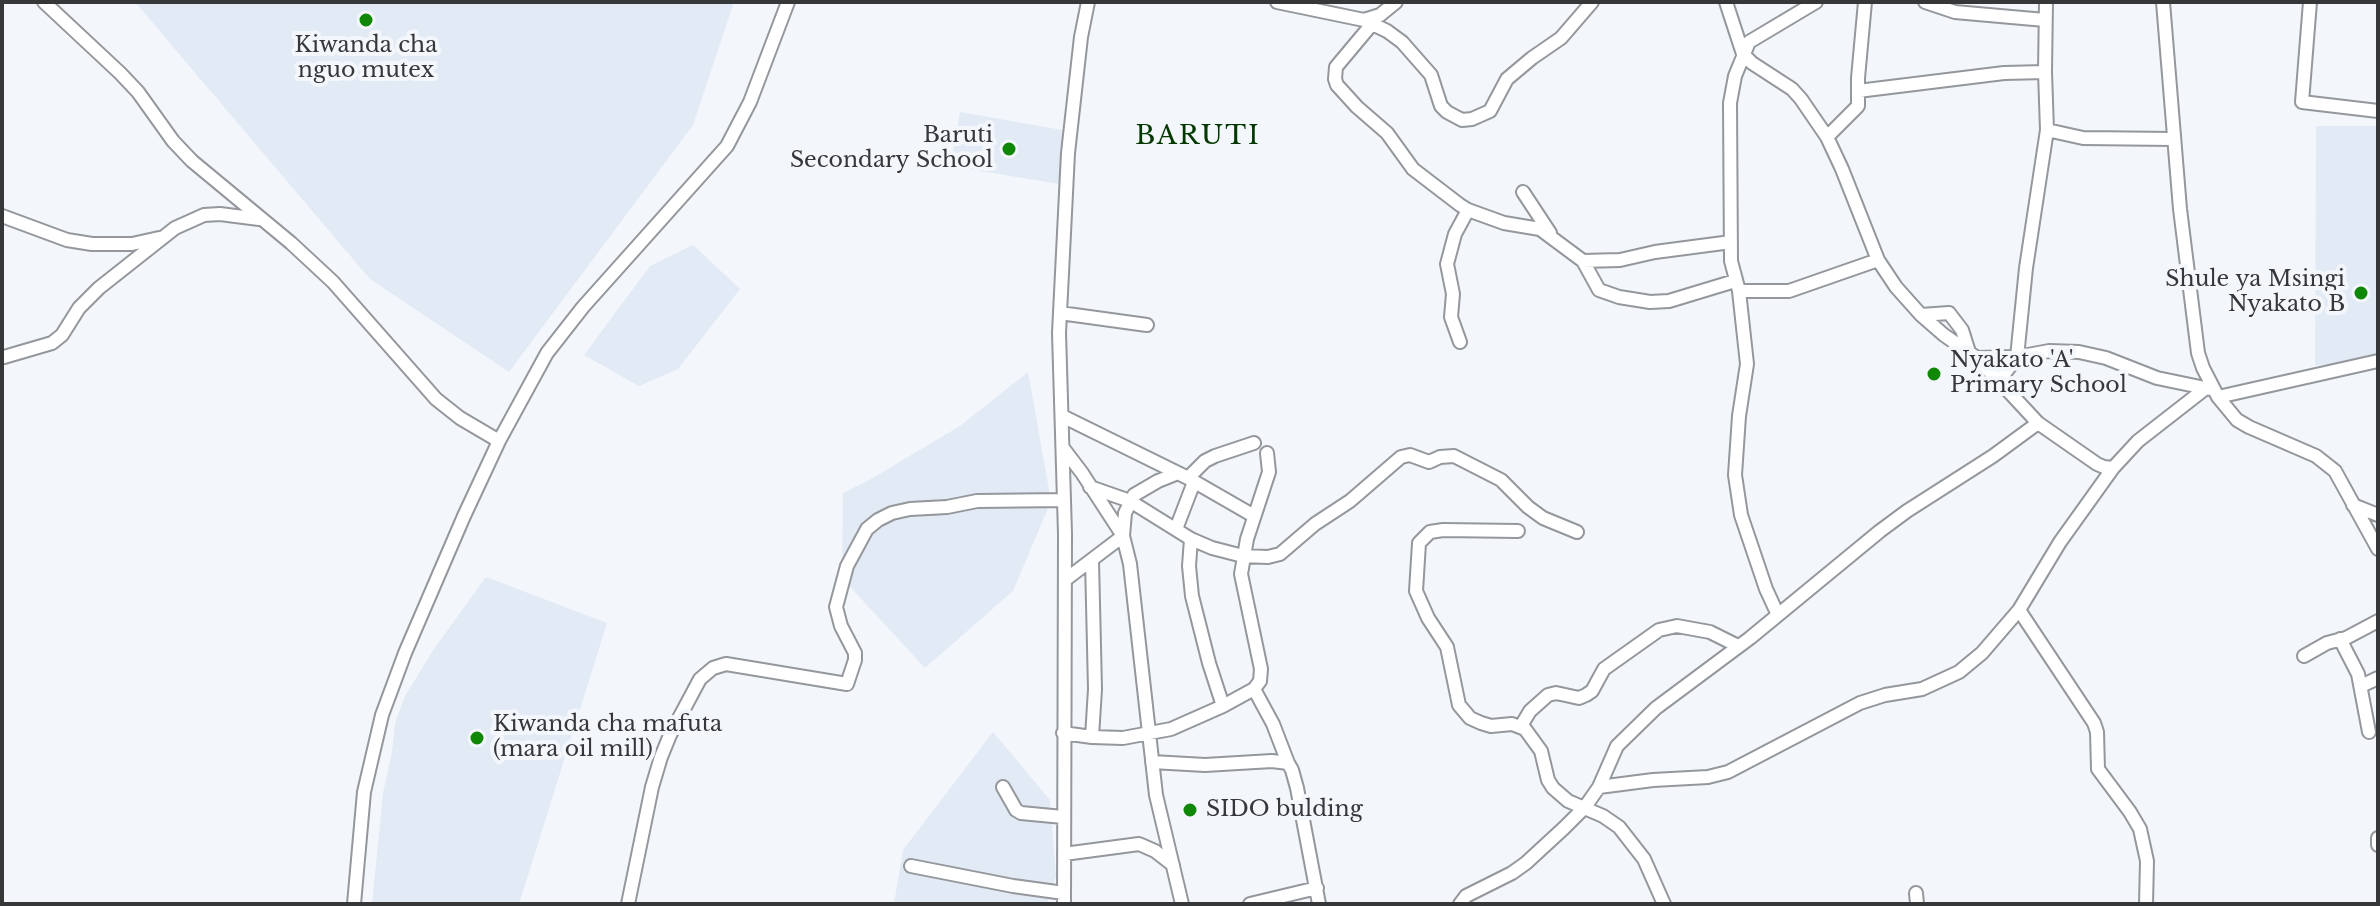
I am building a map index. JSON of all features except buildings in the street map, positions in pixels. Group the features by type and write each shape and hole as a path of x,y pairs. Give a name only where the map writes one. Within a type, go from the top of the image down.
{"street":[{"path":"44,2 138,92 173,141 192,161 333,282 436,399 460,418 499,441"},
{"path":"354,904 364,792 382,715 405,653 499,441 547,353 583,307 727,146 750,102 788,2"},
{"path":"911,866 1064,898 1065,580 1060,313 1068,153 1088,2"},
{"path":"1277,2 1368,22 1402,42 1431,75 1437,100 1447,112 1462,120 1490,111 1507,79 1561,38 1592,2"},
{"path":"1396,2 1368,22 1336,67 1337,85 1387,133 1413,169 1468,210 1504,223 1540,229 1552,236 1583,261 1599,290 1634,300 1669,301 1737,286 1789,291 1878,260"},
{"path":"1726,2 1743,54 1792,89 1827,137 1878,260 1896,287 1921,315 1973,355 2038,423 2097,464 2113,468"},
{"path":"1778,615 1741,515 1735,475 1747,364 1731,242 1730,103 1735,76 1749,42 1816,2"},
{"path":"1827,137 1858,106 1865,2"},
{"path":"1925,2 1955,12 2045,20"},
{"path":"1999,381 2017,357 2026,268 2047,130 2046,2"},
{"path":"2163,2 2173,139 2198,353 2212,391 2237,420 2316,456 2335,471 2378,549"},
{"path":"2310,2 2302,102 2378,111"},
{"path":"1858,91 2004,73 2045,72"},
{"path":"2047,130 2083,138 2173,139"},
{"path":"1523,192 1552,236"},
{"path":"1460,342 1451,317 1453,294 1447,264 1455,234 1468,210"},
{"path":"4,357 52,343 62,335 79,308 99,288 190,220 220,214 262,220"},
{"path":"2,216 67,240 92,244 132,244 162,238"},
{"path":"1583,261 1620,260 1731,242"},
{"path":"1060,313 1147,325"},
{"path":"1921,315 1949,313 1962,330 1973,355"},
{"path":"1973,355 2017,357 2049,351 2079,352 2118,362 2157,378 2212,391 2378,361"},
{"path":"1599,787 1708,777 1728,772 1860,703 1922,689 1950,677 1982,653 2019,610 2060,542 2113,468 2138,441 2212,391"},
{"path":"1062,416 1187,478 1254,516"},
{"path":"1460,904 1466,896 1526,863 1585,807 1599,787 1622,739 1656,708 1778,615 1880,531 2038,423"},
{"path":"1182,904 1163,829 1148,735 1136,606 1123,536 1125,513 1139,490 1187,478 1215,456 1254,443"},
{"path":"1063,448 1123,536"},
{"path":"1063,733 1123,738 1171,729 1223,706 1254,689 1260,681 1261,669 1241,574 1243,556 1269,472 1267,453"},
{"path":"1090,487 1130,501 1191,539 1212,548 1243,556 1268,557 1280,554 1315,524 1350,501 1401,457 1410,455 1429,462 1454,456 1501,480 1543,518 1577,532"},
{"path":"1176,529 1187,478"},
{"path":"628,904 661,757 700,679 713,668 726,664 847,684 855,653 841,626 836,607 847,566 867,529 892,513 910,509 947,507 977,501 1063,500"},
{"path":"2353,505 2378,515"},
{"path":"1518,531 1430,532 1419,543 1418,596 1447,647 1464,712 1481,723 1521,726 1541,751 1553,788 1568,801 1603,816 1619,827 1633,843 1656,882 1664,904"},
{"path":"1065,580 1123,536"},
{"path":"1191,539 1189,566 1192,596 1223,706"},
{"path":"1092,561 1095,689 1092,737"},
{"path":"2019,610 2094,723 2098,769 2140,829 2147,861 2146,904"},
{"path":"2304,656 2378,621"},
{"path":"1521,726 1530,711 1548,695 1556,693 1579,698 1592,691 1604,669 1659,630 1677,626 1710,632 1738,646"},
{"path":"2340,639 2361,686 2369,732"},
{"path":"2361,686 2378,678"},
{"path":"1254,689 1292,770 1319,904"},
{"path":"1152,762 1205,765 1288,763"},
{"path":"1003,787 1016,810 1021,813 1063,817"},
{"path":"2378,838 2378,845"},
{"path":"1064,854 1139,844 1148,846 1173,865"},
{"path":"1250,904 1317,888"}],"shaded area":[{"path":"135,2 734,2 693,125 509,372 370,279"},
{"name":"Baruti Secondary School","path":"960,112 1068,131 1059,184 950,166"},
{"path":"2316,126 2378,126 2378,364 2315,365"},
{"path":"693,245 740,289 678,369 639,386 584,355 650,266"},
{"path":"1028,372 1051,501 1013,591 925,668 842,578 843,493 960,426"},
{"path":"486,577 607,623 519,904 372,904 383,793 395,723 405,696 434,649"},
{"path":"993,732 1050,800 1056,876 1047,904 894,904 903,850"}],"place":[{"name":"Kiwanda cha nguo mutex","path":"366,20"},
{"name":"Baruti Secondary School","path":"1009,149"},
{"name":"Shule ya Msingi Nyakato B","path":"2361,293"},
{"name":"Nyakato 'A' Primary School","path":"1934,374"},
{"name":"Kiwanda cha mafuta (mara oil mill)","path":"477,738"},
{"name":"SIDO bulding","path":"1190,810"}],"district":[{"name":"BARUTI","path":"1198,137"}]}
